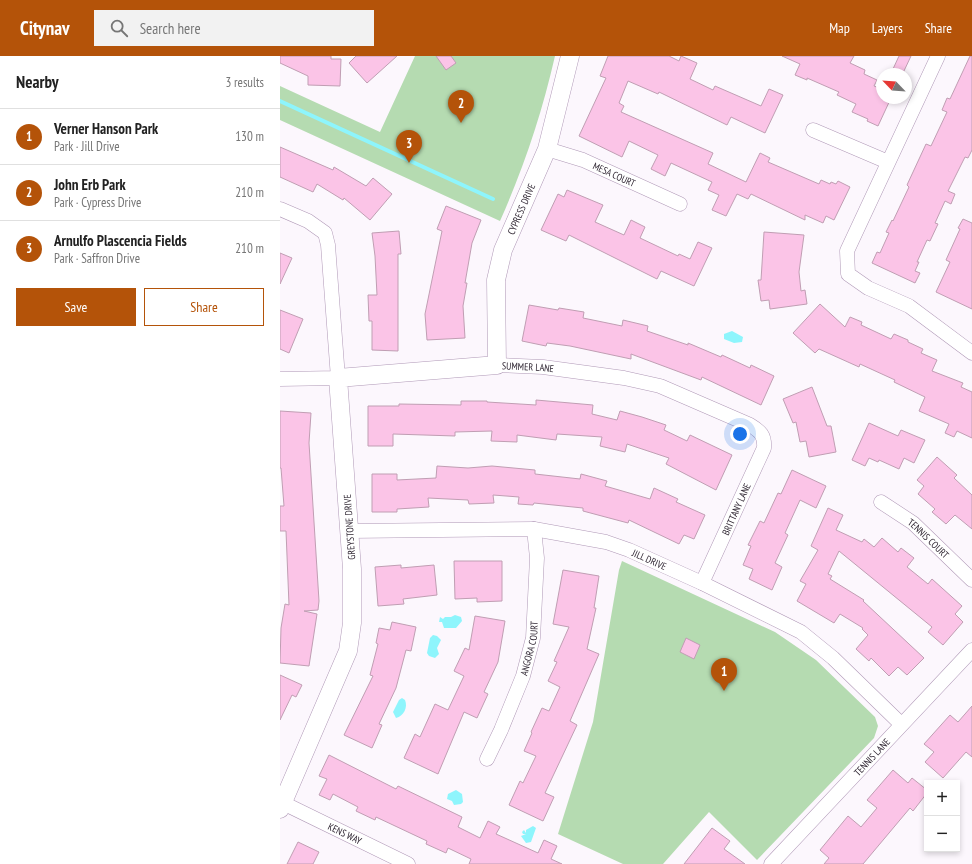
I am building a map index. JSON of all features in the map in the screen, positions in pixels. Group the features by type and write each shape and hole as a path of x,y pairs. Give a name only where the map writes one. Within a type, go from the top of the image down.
{"street":[{"name":"CYPRESS DRIVE","path":"497,365 496,280 503,250 547,149 570,56"},
{"path":"938,56 847,251 848,274 868,288 909,306 972,353"},
{"path":"813,130 888,162"},
{"name":"MESA COURT","path":"547,149 583,160 680,204"},
{"name":"GREYSTONE DRIVE","path":"280,209 308,221 325,232 328,245 349,531 352,623 348,651 281,806"},
{"name":"SUMMER LANE","path":"280,379 338,378 497,365 558,369 624,378 660,386 750,425 762,434"},
{"name":"BRITTANY LANE","path":"702,583 764,448 762,434"},
{"name":"TENNIS COURT","path":"881,502 913,523 972,580"},
{"name":"JILL DRIVE","path":"349,531 534,530 606,542 629,550 702,583 801,632 833,658 901,724"},
{"name":"ANGORA COURT","path":"487,759 501,730 522,676 533,638 537,558 534,530"},
{"name":"TENNIS LANE","path":"771,864 972,650"},
{"name":"KENS WAY","path":"281,806 408,864"}],"green space":[{"path":"415,56 555,56 532,140 500,221 280,120 280,86 380,132"},
{"path":"622,561 775,632 816,660 875,717 878,726 874,738 757,860 709,812 663,864 623,864 558,834 593,722 619,570"}],"water":[{"path":"732,331 743,337 742,342 734,343 724,339 724,334"},
{"path":"455,615 461,617 462,621 456,628 444,628 442,622 439,622 440,617 443,619 445,617"},
{"path":"433,635 437,636 441,640 437,648 439,654 435,658 429,656 427,653 430,638"},
{"path":"402,698 405,700 406,708 399,717 396,718 393,712 399,700"},
{"path":"456,790 462,794 463,802 461,804 454,805 452,801 447,799 448,794"},
{"path":"533,826 536,828 531,842 526,843 521,836 526,834 523,834 522,832 524,830 526,833 526,830"}],"building":[{"path":"280,56 331,56 331,59 341,59 340,86 308,85 308,76 280,63"},
{"path":"356,56 397,56 367,83 349,63"},
{"path":"436,56 451,56 456,63 446,70"},
{"path":"608,56 669,56 679,61 681,56 697,63 690,79 713,90 715,86 761,106 769,89 783,95 765,133 731,117 727,125 659,92 658,94 628,81 619,103 624,106 621,112 713,153 708,164 746,182 760,153 770,158 768,162 819,184 821,180 830,184 831,182 836,184 838,181 850,187 834,220 826,216 823,223 805,215 805,220 751,194 748,199 737,194 726,216 712,210 719,195 708,190 712,182 671,163 665,176 651,169 658,155 629,141 622,157 579,136 606,78 600,76"},
{"path":"782,56 854,56 850,63 865,70 864,74 876,80 874,86 876,87 876,104 888,104 878,126 867,121 868,119 852,112 856,104 837,95 839,92 807,78 807,80 795,75 800,64"},
{"path":"899,56 911,56 905,68 893,68"},
{"path":"970,56 972,56 972,150 968,158 965,157 948,191 955,194 951,204 945,201 935,223 938,224 930,241 927,240 917,262 919,262 915,271 920,273 915,283 872,263 877,252 880,253 889,233 886,232 892,220 893,221 909,187 907,185 926,144 931,146 947,112 942,110 947,98 950,99"},
{"path":"280,147 333,170 334,167 366,186 373,178 392,194 370,220 344,198 343,200 317,184 313,192 280,177"},
{"path":"567,190 603,205 595,222 624,235 631,220 645,227 640,238 678,256 679,254 690,259 698,242 712,248 694,286 661,271 657,279 569,235 566,241 541,230 558,194 564,197"},
{"path":"446,206 481,220 472,243 465,283 467,283 463,306 465,338 427,340 425,314 442,231 437,229"},
{"path":"963,219 972,223 972,309 936,292 950,262 946,260"},
{"path":"399,231 401,254 398,254 398,351 372,350 372,321 369,321 368,295 377,295 372,233"},
{"path":"764,232 804,235 799,272 801,291 805,290 807,304 770,309 769,300 761,301 758,280 761,280"},
{"path":"280,253 292,258 280,284"},
{"path":"820,304 845,327 850,317 862,322 861,325 891,339 894,334 908,340 908,342 923,349 921,353 937,360 932,371 963,383 961,387 972,392 972,438 957,431 954,437 945,433 949,424 919,411 925,397 894,382 895,380 860,364 859,367 819,349 815,353 793,333"},
{"path":"529,305 558,310 559,308 584,312 583,318 622,326 623,320 648,326 647,331 688,345 688,343 721,357 722,355 750,368 751,365 774,376 761,405 702,377 701,380 631,354 631,359 570,346 547,343 546,346 522,341"},
{"path":"280,310 303,319 289,353 280,349"},
{"path":"812,387 827,426 831,426 836,452 809,457 806,441 800,442 796,422 793,423 783,399"},
{"path":"536,400 593,405 592,414 617,420 620,411 642,417 666,425 664,430 687,441 690,435 732,455 716,490 666,464 669,458 627,444 625,452 600,446 602,437 557,434 556,440 517,435 517,442 491,441 492,431 455,432 455,436 393,434 393,446 368,446 368,406 399,406 399,404 461,405 461,401 487,401 536,405"},
{"path":"280,411 311,413 309,443 319,601 318,610 304,611 317,614 309,666 280,663 281,628 285,604 289,605 286,531 280,531 280,506 284,506 280,468"},
{"path":"869,423 898,436 901,430 925,440 914,463 904,458 899,469 879,460 878,462 869,458 865,466 852,460"},
{"path":"937,457 957,475 954,478 972,495 972,529 955,515 946,524 932,512 935,509 918,494 924,486 917,480"},
{"path":"437,466 468,468 492,466 535,470 535,474 580,479 581,474 607,481 605,486 650,499 654,488 678,499 676,502 705,515 694,539 684,535 679,544 629,520 628,523 583,511 583,508 534,503 533,505 518,504 519,497 493,495 494,503 469,504 468,500 428,498 429,507 397,509 397,512 372,512 372,474 397,474 397,480 436,478"},
{"path":"792,470 826,486 816,508 800,500 785,533 788,535 775,563 782,567 772,590 749,579 753,569 743,565 751,546 748,545 760,521 764,523 778,493 781,494"},
{"path":"828,508 843,515 836,530 862,542 864,539 874,547 882,538 898,552 901,548 914,558 907,567 928,584 932,579 962,606 955,614 963,622 943,645 928,632 932,627 839,551 828,574 832,576 830,579 864,600 863,601 924,658 907,675 898,667 889,676 871,658 869,661 856,649 868,635 862,629 863,628 840,614 834,623 797,601 806,584 800,581 818,550 811,546"},
{"path":"454,561 502,561 502,601 477,602 477,598 455,599"},
{"path":"401,565 401,568 434,565 437,595 403,599 404,604 378,606 375,567"},
{"path":"563,570 599,576 594,608 596,608 587,649 599,654 570,721 577,725 545,793 554,797 543,821 509,805 520,781 523,783 536,756 524,751 532,733 531,732 542,708 549,711 560,687 548,681 557,662 554,661 569,627 553,624"},
{"path":"475,616 505,621 498,662 484,692 488,694 477,718 464,712 438,774 404,758 415,734 420,737 435,704 448,710 464,676 454,671 465,648 469,650"},
{"path":"392,622 416,627 411,651 406,650 396,688 379,724 382,725 372,748 344,735 373,676 370,675 378,644 376,643 379,628 390,630"},
{"path":"686,638 700,645 694,659 680,652"},
{"path":"280,675 302,685 296,697 292,695 280,720"},
{"path":"972,706 972,757 966,752 943,778 925,762 934,752 924,744 950,715 958,722"},
{"path":"329,755 396,789 398,786 462,817 458,827 480,838 488,821 500,827 496,834 538,853 544,840 557,846 551,859 562,864 469,864 471,859 448,848 446,853 426,844 427,841 376,817 375,820 356,811 358,807 333,794 330,800 319,795 327,779 319,776"},
{"path":"893,770 908,783 912,778 924,788 924,797 913,811 910,808 863,864 824,864 829,858 820,850 848,816 861,827 877,808 867,800"},
{"path":"712,828 730,841 724,849 745,864 684,864"},
{"path":"298,842 319,852 313,864 287,864"}],"waterway":[{"path":"280,101 493,199"}],"place":[{"name":"John Erb Park","path":"461,123"},
{"name":"Arnulfo Plascencia Fields","path":"409,163"},
{"name":"Verner Hanson Park","path":"724,691"}]}
